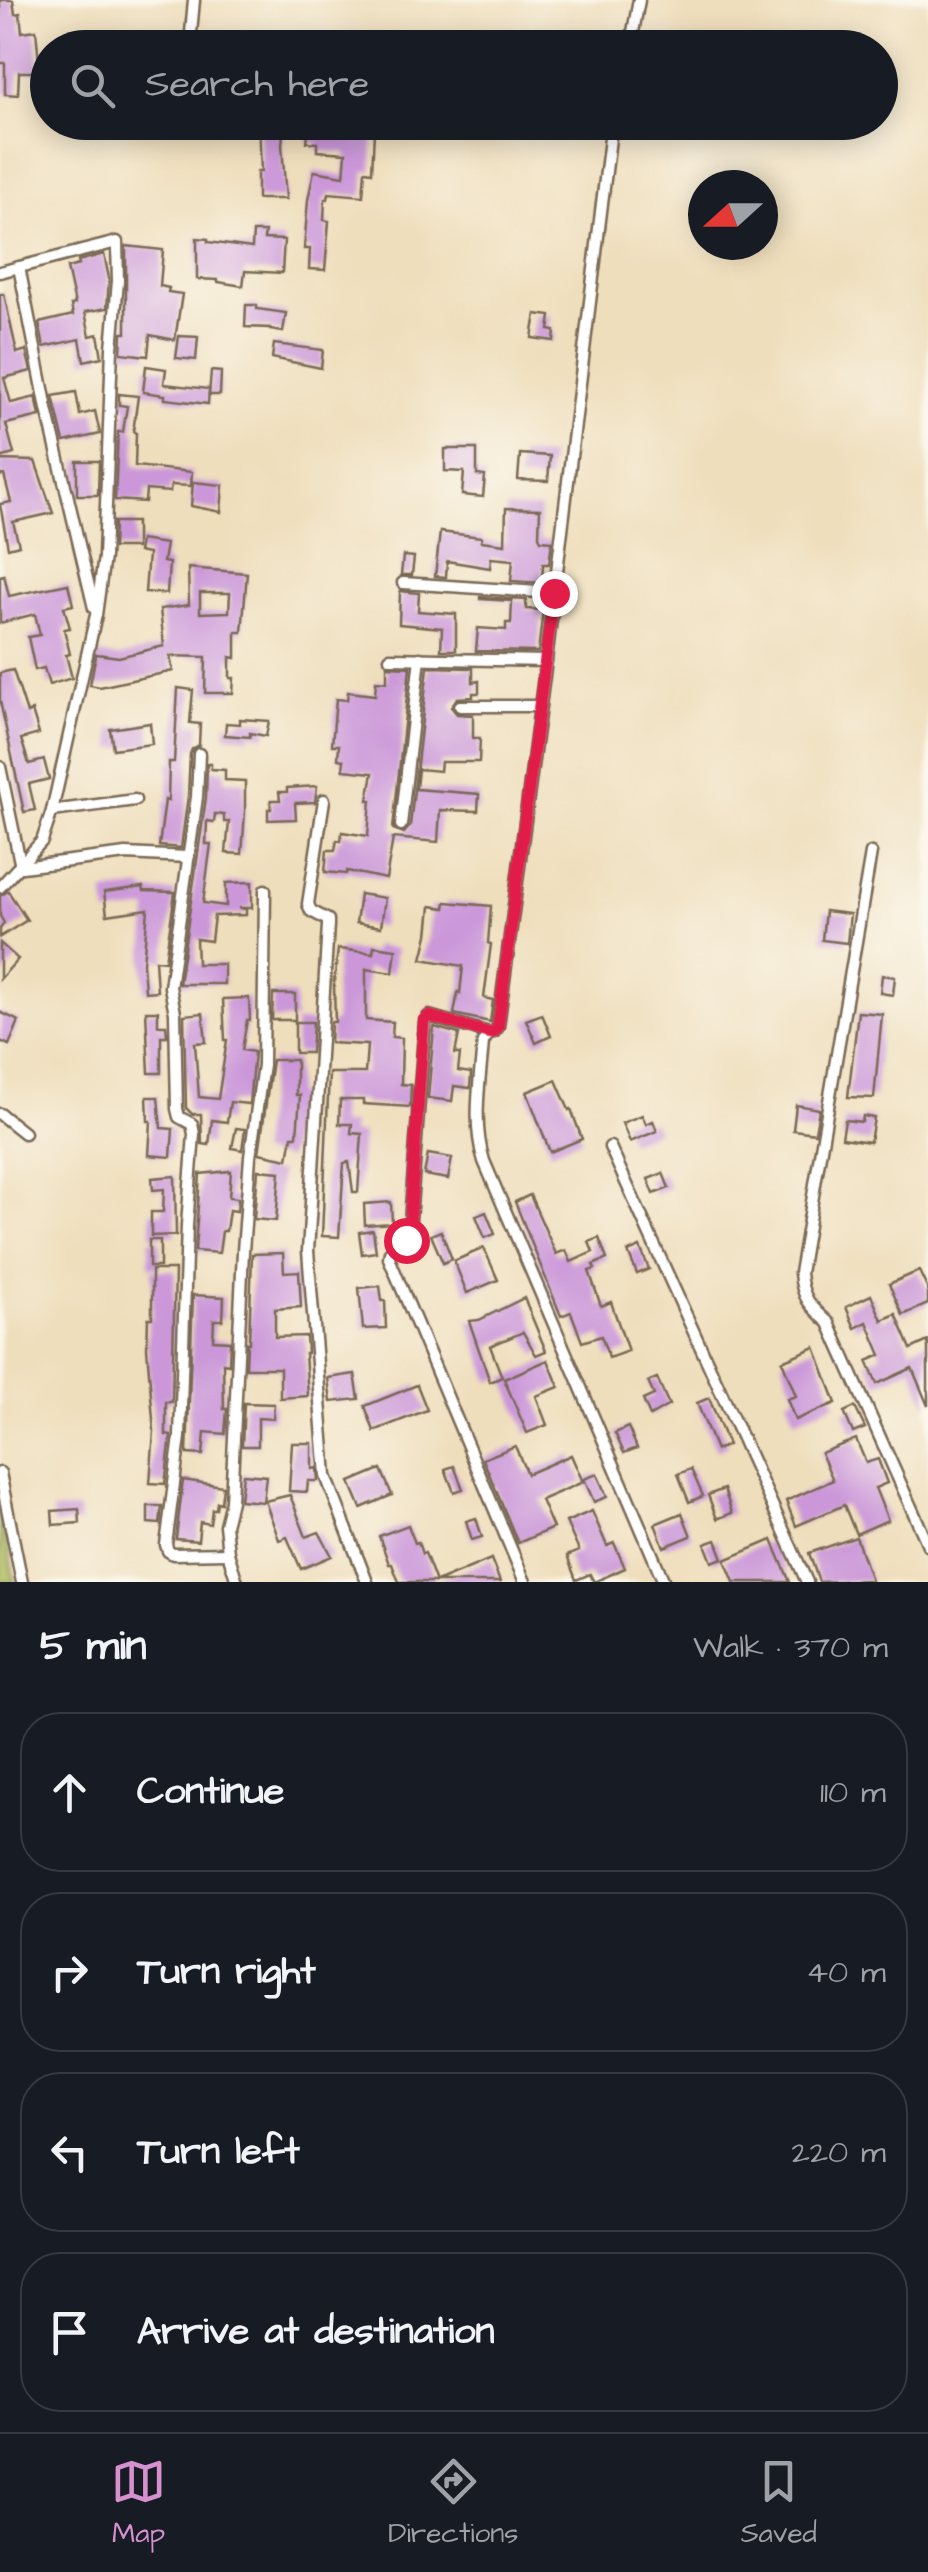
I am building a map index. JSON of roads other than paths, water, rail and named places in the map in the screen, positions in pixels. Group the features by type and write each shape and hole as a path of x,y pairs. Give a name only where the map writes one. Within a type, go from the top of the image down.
{"street":[{"path":"191,30 194,0"},
{"path":"633,30 639,0"},
{"path":"524,1582 390,1252 409,1234 424,1020 429,1016 489,1033 498,1027 610,140"},
{"path":"0,272 117,242 104,557 96,615 42,842 0,887"},
{"path":"19,267 47,409 96,615"},
{"path":"403,582 554,593"},
{"path":"390,658 546,662"},
{"path":"400,825 420,658"},
{"path":"460,706 540,706"},
{"path":"199,754 197,798 170,987 175,1014 177,1109 192,1124 194,1134 186,1225 180,1438 166,1545 173,1554 228,1553"},
{"path":"0,768 20,868"},
{"path":"52,810 135,800"},
{"path":"324,800 308,904 310,911 325,918 328,925 308,1251 326,1476 368,1582"},
{"path":"871,853 800,1273 802,1290 811,1308 829,1322 928,1545"},
{"path":"20,868 126,854 187,857"},
{"path":"238,1582 228,1553 225,1525 231,1500 250,1157 263,1065 266,890"},
{"path":"489,1033 483,1042 477,1117 484,1161 664,1582"},
{"path":"0,1114 24,1134"},
{"path":"610,1146 807,1582"},
{"path":"0,1473 22,1582"}]}
